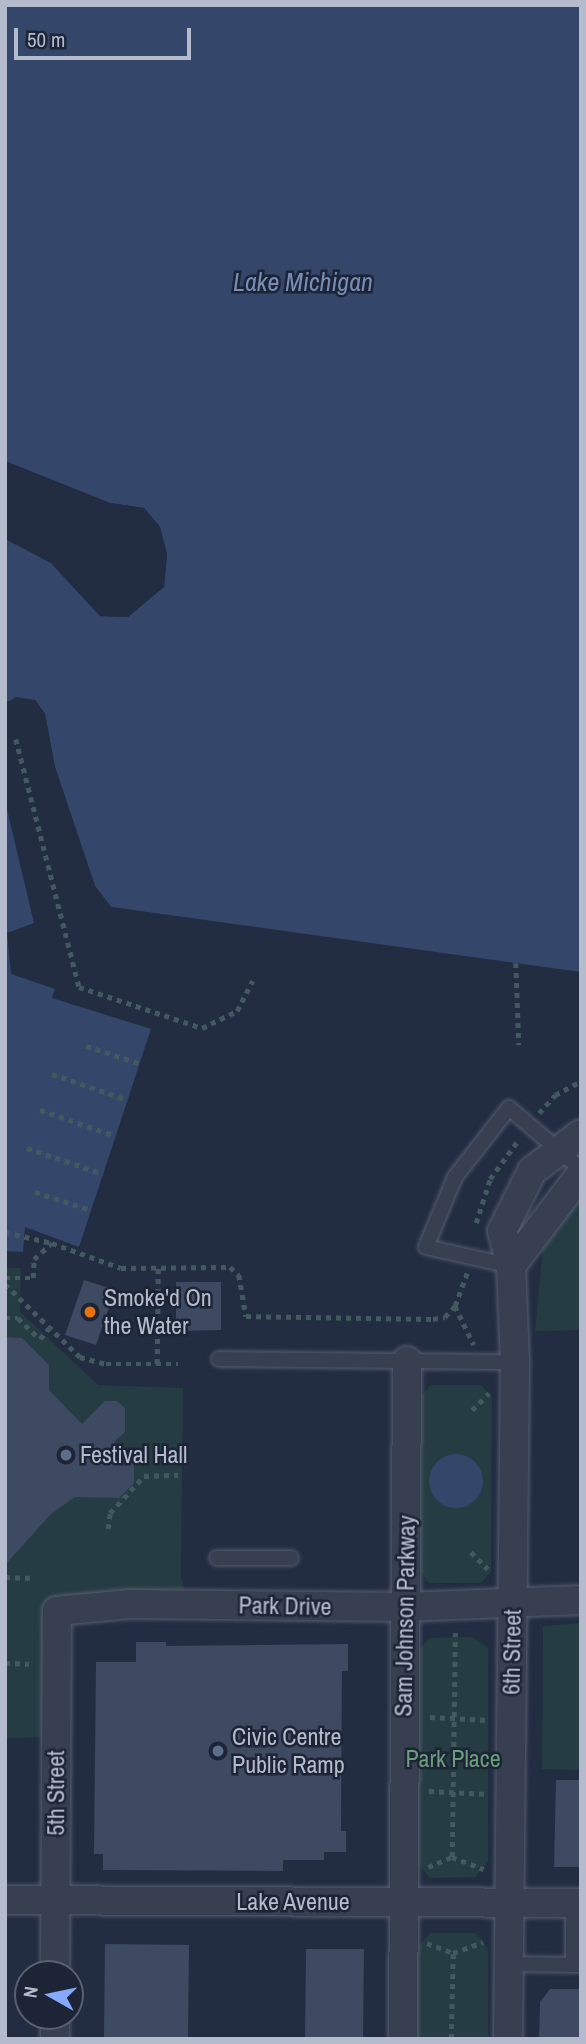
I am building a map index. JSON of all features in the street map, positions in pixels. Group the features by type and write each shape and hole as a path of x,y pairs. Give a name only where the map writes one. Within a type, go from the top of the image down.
{"street":[{"name":"6th Street","path":"508,2039 515,1362 511,1266 502,1231 514,1200 532,1171 570,1140"},
{"path":"511,1266 581,1171"},
{"name":"Sam Johnson Parkway","path":"403,2039 407,1360"},
{"name":"Park Drive","path":"57,1611 130,1604 406,1607 513,1605 581,1600"},
{"name":"5th Street","path":"55,1960 57,1611"},
{"name":"Lake Avenue","path":"5,1900 577,1903"}],"lane":[{"path":"511,1266 426,1247 456,1177 509,1108 531,1124 570,1140 581,1171"},
{"path":"219,1359 515,1362"},
{"path":"217,1558 291,1558"},
{"path":"509,1964 577,1965 577,1903"}],"path":[{"path":"16,739 79,987 202,1028 237,1011 252,981"},
{"path":"516,963 519,1045"},
{"path":"86,1046 139,1063"},
{"path":"52,1074 128,1100"},
{"path":"5,1232 51,1243 121,1268 236,1269 246,1316 445,1317 454,1306 471,1255 482,1195 531,1124 555,1095 581,1081"},
{"path":"40,1110 116,1136"},
{"path":"27,1148 103,1174"},
{"path":"35,1192 92,1210"},
{"path":"5,1278 33,1278 34,1259 51,1243"},
{"path":"157,1364 158,1267"},
{"path":"5,1284 48,1329 80,1357 106,1364 178,1364"},
{"path":"454,1306 474,1346"},
{"path":"5,1318 18,1318 40,1339 48,1329"},
{"path":"472,1410 495,1387"},
{"path":"108,1529 110,1513 144,1476 178,1475"},
{"path":"471,1552 494,1578"},
{"path":"5,1577 33,1577"},
{"path":"452,1857 455,1633"},
{"path":"5,1663 29,1664"},
{"path":"425,1718 455,1716 492,1721"},
{"path":"415,1794 452,1790 493,1796"},
{"path":"452,1857 490,1873"},
{"path":"419,1875 452,1857"},
{"path":"419,1931 426,1942 453,1953 470,1952 490,1938"},
{"path":"451,2039 453,1953"}],"green space":[{"path":"581,1193 581,1330 535,1331 543,1247"},
{"path":"5,1268 21,1268 20,1312 98,1385 183,1388 181,1575 188,1604 57,1611 56,1737 5,1738"},
{"path":"431,1385 481,1385 492,1397 491,1572 481,1583 429,1583 419,1570 421,1396"},
{"path":"581,1623 581,1770 542,1769 543,1626"},
{"name":"Park Place","path":"472,1637 488,1648 488,1862 475,1877 430,1878 417,1863 419,1650 429,1638"},
{"path":"430,1933 475,1933 488,1948 488,2039 416,2039 417,1947"}],"water":[{"name":"Lake Michigan","path":"5,5 581,5 581,972 111,907 95,886 55,767 45,714 35,700 5,701 5,539 51,563 100,616 128,617 164,587 167,554 160,527 144,508 110,503 5,461"},
{"path":"5,801 34,923 7,933 11,974 55,989 52,998 151,1029 79,1247 25,1227 23,1252 5,1251"},
{"path":"456,1454 475,1462 483,1481 475,1500 456,1508 437,1500 429,1481 437,1462"}],"pier":[{"path":"5,461 110,503 144,508 160,527 167,554 164,586 128,617 100,616 51,563 5,536 53,560 102,612 126,613 161,585 164,554 157,529 142,511 109,507"},
{"path":"16,697 35,700 45,714 55,767 95,886 111,907 581,976 110,910 92,887 52,768 42,715 33,704 5,704"}],"building":[{"name":"Smoke'd On the Water","path":"84,1280 115,1290 96,1345 65,1335"},
{"path":"176,1282 221,1282 221,1330 176,1331"},
{"name":"Festival Hall","path":"5,1337 22,1338 49,1365 49,1390 82,1424 105,1401 117,1401 125,1408 125,1432 114,1442 134,1462 134,1483 119,1498 75,1497 50,1515 5,1565"},
{"name":"Civic Centre Public Ramp","path":"136,1642 166,1642 166,1646 348,1644 348,1671 342,1671 341,1831 346,1831 346,1852 324,1852 324,1860 283,1860 283,1871 103,1870 103,1854 94,1854 96,1662 136,1662"},
{"path":"556,1780 581,1780 581,1867 554,1867"},
{"path":"105,1944 189,1945 188,2039 104,2039"},
{"path":"306,1949 364,1949 363,2039 305,2039"},
{"path":"550,1989 581,1989 581,2039 539,2039 540,2002"}],"place":[{"name":"Smoke'd On the Water","path":"90,1312"},
{"name":"Festival Hall","path":"66,1455"},
{"name":"Civic Centre Public Ramp","path":"218,1751"}]}
